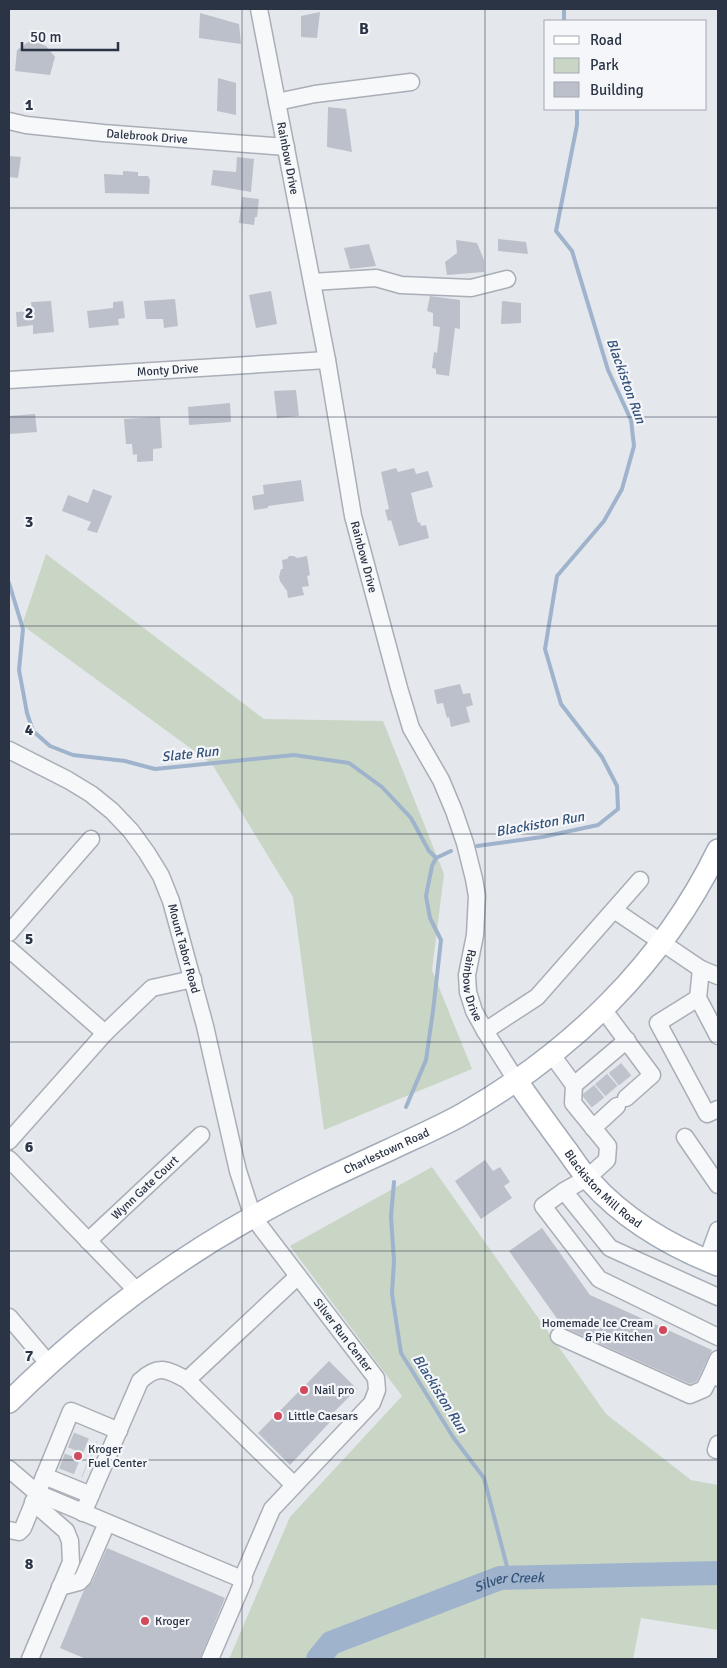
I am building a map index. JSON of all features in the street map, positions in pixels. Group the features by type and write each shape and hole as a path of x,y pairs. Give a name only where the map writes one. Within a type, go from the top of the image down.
{"main road":[{"name":"Charlestown Road","path":"9,1402 88,1330 137,1291 182,1259 252,1217 312,1186 435,1129 464,1113 552,1055 603,1009 635,976 661,943 691,899 718,850"},
{"name":"Blackiston Mill Road","path":"516,1080 587,1178 604,1196 636,1223 672,1245 712,1263"}],"street":[{"name":"Rainbow Drive","path":"259,9 327,360 353,516 398,688 412,728 441,780 454,811 465,843 474,879 477,896 475,935 467,975 468,992 474,1011 516,1080"},
{"path":"277,102 315,94 412,82"},
{"name":"Dalebrook Drive","path":"9,121 26,125 103,133 286,146"},
{"path":"312,282 376,278 401,284 470,288 507,279"},
{"name":"Monty Drive","path":"9,380 327,360"},
{"name":"Mount Tabor Road","path":"9,750 68,780 91,794 112,811 131,831 147,853 164,884 171,901 193,979 238,1171 252,1217"},
{"path":"9,932 92,840"},
{"path":"485,1031 537,997 640,880"},
{"path":"614,910 701,969 718,976"},
{"path":"9,949 106,1033"},
{"path":"701,969 698,998 718,1036"},
{"path":"9,1140 106,1033 152,988 193,979"},
{"path":"698,998 658,1023 707,1114 718,1108"},
{"path":"593,1128 619,1100 652,1075 603,1009"},
{"path":"627,1040 610,1062 587,1081 573,1103 608,1146 608,1160 587,1178 564,1190 543,1206 599,1279 718,1337"},
{"path":"552,1055 587,1081"},
{"name":"Wynn Gate Court","path":"88,1241 201,1135"},
{"path":"685,1137 718,1185"},
{"path":"9,1159 137,1291"},
{"path":"564,1190 610,1248 718,1297"},
{"name":"Silver Run Center","path":"210,1659 272,1509 372,1403 377,1390 376,1378 252,1217"},
{"path":"712,1263 718,1230"},
{"path":"187,1380 297,1277"},
{"path":"9,1317 49,1364"},
{"path":"559,1336 690,1395 704,1389 715,1377 718,1358"},
{"path":"60,1587 79,1582 83,1578 96,1518 91,1495 92,1473 101,1452 119,1431 140,1381 149,1373 160,1369 174,1373 187,1380 294,1485"},
{"path":"9,1530 19,1532 23,1528 44,1476 57,1459 66,1437 70,1411 119,1431"},
{"path":"9,1469 66,1531 70,1541 71,1562 30,1659"},
{"path":"44,1476 91,1495"},
{"path":"35,1497 96,1518 243,1579"},
{"path":"71,1562 82,1553 96,1518"}],"green space":[{"path":"46,554 264,719 383,721 444,874 432,970 472,1069 324,1130 293,897 212,764 22,625"},
{"path":"432,1167 606,1414 691,1480 718,1485 718,1630 641,1618 633,1659 229,1659 290,1517 402,1396 290,1246"}],"building":[{"path":"320,12 317,38 301,37 301,16"},
{"path":"200,13 239,24 241,44 199,38"},
{"path":"31,40 46,46 55,57 50,75 15,71 17,50"},
{"path":"218,78 236,83 236,115 217,111"},
{"path":"328,107 346,109 352,152 327,147"},
{"path":"9,156 21,157 18,178 9,177"},
{"path":"237,157 254,159 251,192 211,185 213,170 236,172"},
{"path":"123,171 138,172 138,176 148,176 150,180 149,194 105,193 104,174 123,175"},
{"path":"242,197 259,199 254,225 239,223"},
{"path":"498,239 526,242 528,254 498,251"},
{"path":"456,240 477,243 484,260 484,272 447,275 445,262 457,253"},
{"path":"369,244 376,266 350,269 344,248"},
{"path":"271,291 277,324 256,328 249,295"},
{"path":"430,296 460,300 460,329 455,328 449,376 436,374 436,369 432,368 434,352 437,353 440,327 433,326 433,313 427,311"},
{"path":"175,299 178,326 164,328 163,319 146,319 144,301"},
{"path":"51,301 54,332 33,334 33,325 17,327 16,312 32,311 31,302"},
{"path":"123,301 125,318 118,319 119,325 89,328 87,311 113,308 113,302"},
{"path":"502,301 521,303 521,323 501,324"},
{"path":"296,390 299,416 277,418 274,391"},
{"path":"230,403 231,422 189,425 188,407"},
{"path":"35,414 37,432 9,434 9,416"},
{"path":"160,417 162,448 153,449 153,461 137,462 137,454 133,455 132,444 126,444 124,419"},
{"path":"396,468 398,472 414,468 416,474 428,471 433,487 411,493 418,523 420,522 421,526 426,525 429,538 399,546 391,520 388,521 385,510 389,509 381,472"},
{"path":"301,480 304,501 254,510 252,496 264,494 263,485"},
{"path":"93,489 112,496 97,533 87,530 91,522 62,511 68,495 88,503"},
{"path":"289,556 297,558 307,556 310,575 307,576 309,586 302,587 304,595 288,598 287,591 279,577 281,569 283,569 282,560 287,559"},
{"path":"460,684 463,694 470,693 473,705 466,707 470,722 451,727 443,703 437,704 434,690"},
{"path":"485,1160 493,1171 500,1167 510,1182 504,1186 512,1198 481,1219 455,1181"},
{"path":"542,1228 590,1295 712,1350 697,1381 690,1384 563,1327 509,1251"},
{"path":"329,1361 357,1389 327,1419 330,1422 290,1465 258,1433"},
{"name":"Kroger","path":"107,1548 225,1598 200,1659 86,1659 60,1648 84,1590 92,1582"}],"waterway":[{"name":"Blackiston Run","path":"564,9 564,20"},
{"name":"Blackiston Run","path":"477,846 542,837 598,825 618,809 617,786 602,757 561,704 545,649 557,576 604,521 622,489 634,446 631,420 608,370 572,251 556,231 577,125 577,110"},
{"name":"Slate Run","path":"9,583 23,629 19,670 27,713 33,731 50,746 73,755 125,761 155,769 294,755 349,763 382,787 411,818 429,851 436,858"},
{"name":"Blackiston Run","path":"406,1107 426,1060 441,940 430,918 426,896 432,866 436,858 451,851"},
{"name":"Blackiston Run","path":"394,1182 391,1216 394,1261 392,1294 401,1353 453,1437 484,1478 510,1578"},
{"name":"Blackiston Run","path":"318,1659 331,1643 500,1578 718,1573"}],"tunnel":[{"path":"615,1068 627,1083"},
{"path":"601,1079 621,1102"},
{"path":"588,1090 600,1105"},
{"path":"71,1440 94,1449"},
{"path":"62,1461 85,1470"}],"place":[{"name":"Homemade Ice Cream & Pie Kitchen","path":"663,1330"},
{"name":"Nail pro","path":"304,1390"},
{"name":"Little Caesars","path":"278,1416"},
{"name":"Kroger Fuel Center","path":"78,1456"},
{"name":"Kroger","path":"145,1621"}],"water label":[{"name":"Silver Creek","path":"509,1584"}]}
